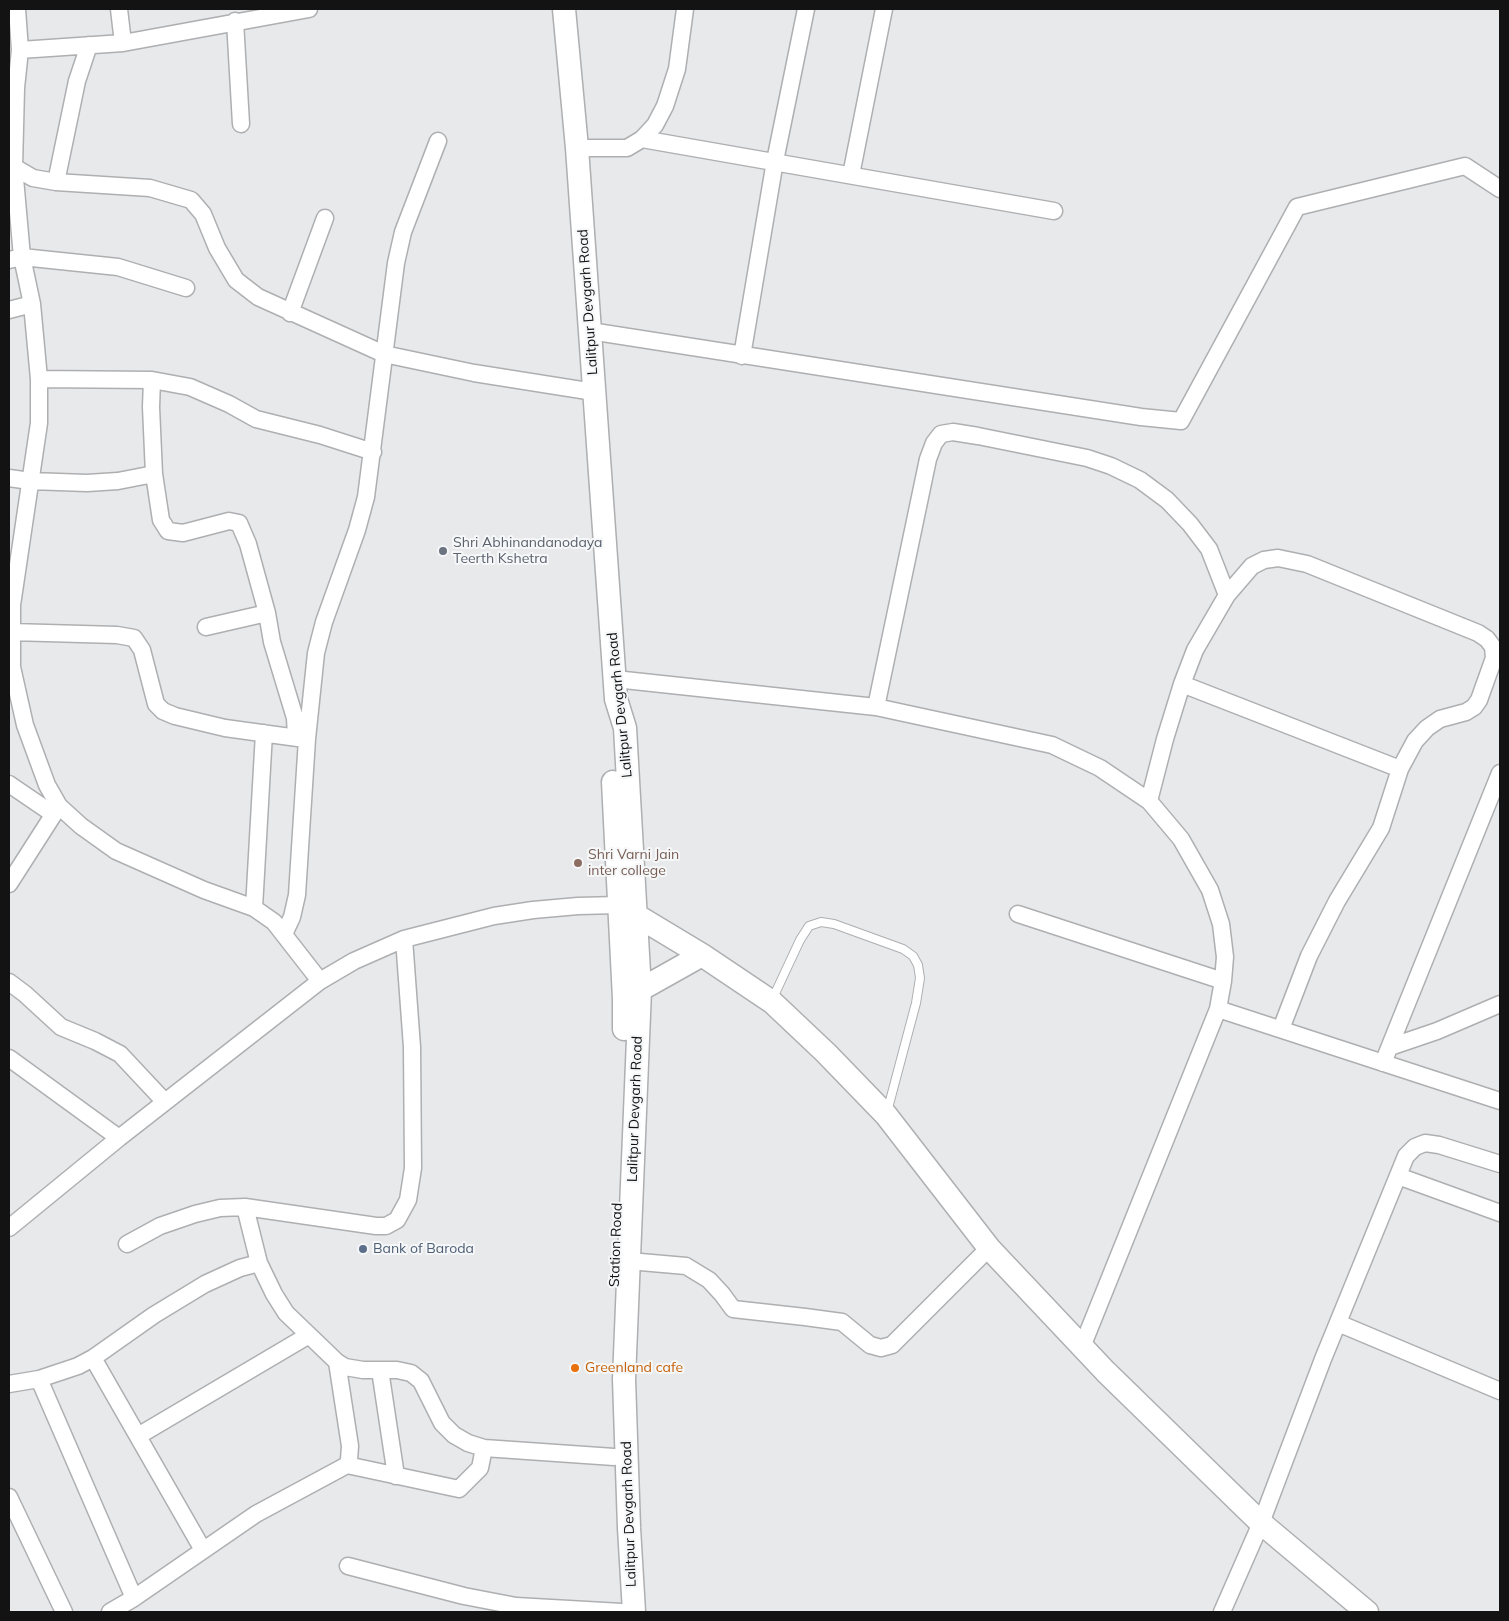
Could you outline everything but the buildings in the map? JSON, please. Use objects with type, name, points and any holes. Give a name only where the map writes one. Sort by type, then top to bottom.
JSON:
[{"type":"main road","name":"Lalitpur Devgarh Road","points":[[564,9],[577,148],[616,689],[625,728],[627,911],[632,994],[629,1261],[624,1379],[634,1612]]},
{"type":"main road","points":[[627,911],[702,955],[772,1002],[826,1053],[886,1115],[989,1248],[1106,1372],[1261,1523],[1367,1612]]},
{"type":"main road","points":[[632,994],[702,955]]},
{"type":"main road","name":"Station Road","points":[[622,1612],[614,1457],[612,1373],[624,1040],[632,994]]},
{"type":"street","points":[[16,9],[20,50],[13,88],[12,167],[15,258],[32,304],[39,379],[39,423],[12,605],[12,667],[25,725],[56,810]]},
{"type":"street","points":[[119,9],[123,42]]},
{"type":"street","points":[[20,50],[123,42],[215,17],[235,21],[309,9]]},
{"type":"street","points":[[577,148],[627,148],[642,139],[655,125],[665,106],[677,69],[685,9]]},
{"type":"street","points":[[742,356],[775,161],[806,9]]},
{"type":"street","points":[[852,175],[884,9]]},
{"type":"street","points":[[235,21],[240,124]]},
{"type":"street","points":[[56,182],[77,81],[89,45]]},
{"type":"street","points":[[642,139],[775,161],[1054,212]]},
{"type":"street","points":[[284,934],[292,917],[297,895],[301,738],[316,653],[324,622],[357,530],[366,497],[396,263],[403,232],[438,142]]},
{"type":"street","points":[[590,331],[1141,417],[1181,421],[1297,207],[1465,166],[1500,189]]},
{"type":"street","points":[[12,167],[34,178],[56,182],[150,188],[191,200],[203,214],[218,248],[236,280],[258,297],[384,354],[474,373],[594,392]]},
{"type":"street","points":[[290,313],[325,218]]},
{"type":"street","points":[[15,258],[118,267],[186,288]]},
{"type":"street","points":[[9,310],[32,304]]},
{"type":"street","points":[[39,379],[152,380],[190,388],[229,404],[256,419],[320,435],[373,452]]},
{"type":"street","points":[[152,380],[151,407],[154,474],[161,520],[168,531],[183,533],[229,521],[239,523],[248,544],[267,613],[272,642],[301,738]]},
{"type":"street","points":[[876,707],[928,459],[934,442],[942,434],[954,432],[1087,458],[1111,466],[1140,480],[1167,500],[1195,530],[1209,549],[1226,595]]},
{"type":"street","points":[[9,478],[30,481],[87,483],[118,481],[154,474]]},
{"type":"street","points":[[1150,801],[1165,740],[1182,684],[1195,650],[1226,595],[1252,566],[1264,560],[1278,558],[1306,564],[1478,633],[1487,639],[1493,647],[1494,658],[1479,700],[1474,707],[1466,712],[1440,719],[1427,728],[1415,741],[1400,770],[1381,828],[1337,901],[1309,956],[1280,1029]]},
{"type":"street","points":[[206,627],[267,613]]},
{"type":"street","points":[[11,632],[117,634],[134,638],[142,650],[156,704],[164,711],[175,716],[225,728],[301,738]]},
{"type":"street","points":[[1182,684],[1400,770]]},
{"type":"street","points":[[616,689],[876,707],[1052,745],[1100,768],[1150,801],[1182,839],[1210,890],[1222,924],[1225,957],[1218,1009],[1082,1347]]},
{"type":"street","points":[[254,908],[264,733]]},
{"type":"street","points":[[1383,1063],[1500,773]]},
{"type":"street","points":[[9,784],[56,810],[116,851],[204,890],[254,908],[274,922],[320,980]]},
{"type":"street","points":[[9,884],[56,810]]},
{"type":"street","points":[[9,1228],[119,1138],[320,980],[354,961],[404,939],[494,916],[578,906],[627,911]]},
{"type":"street","points":[[1018,914],[1223,981]]},
{"type":"street","points":[[127,1244],[160,1226],[194,1214],[220,1208],[245,1207],[376,1226],[386,1226],[397,1220],[408,1200],[413,1168],[412,1047],[404,939]]},
{"type":"street","points":[[9,982],[61,1027],[120,1054],[165,1102]]},
{"type":"street","points":[[1390,1047],[1437,1032],[1500,1004]]},
{"type":"street","points":[[1218,1009],[1500,1102]]},
{"type":"street","points":[[9,1058],[119,1138]]},
{"type":"street","points":[[1222,1612],[1261,1523],[1338,1323],[1406,1156],[1415,1147],[1425,1143],[1439,1145],[1500,1164]]},
{"type":"street","points":[[1398,1176],[1500,1213]]},
{"type":"street","points":[[245,1207],[259,1263],[274,1294],[286,1312],[337,1362],[345,1367],[363,1370],[397,1370],[411,1373],[421,1381],[442,1423],[454,1435],[468,1443],[484,1448],[614,1457]]},
{"type":"street","points":[[629,1261],[686,1266],[709,1280],[733,1309],[805,1316],[842,1322],[870,1345],[881,1348],[892,1345],[989,1248]]},
{"type":"street","points":[[9,1384],[39,1379],[78,1366],[93,1358],[154,1315],[205,1284],[240,1268],[259,1263]]},
{"type":"street","points":[[1338,1323],[1500,1392]]},
{"type":"street","points":[[138,1436],[309,1335]]},
{"type":"street","points":[[93,1358],[203,1550]]},
{"type":"street","points":[[110,1612],[134,1598],[256,1514],[347,1465],[350,1460],[350,1446],[337,1362]]},
{"type":"street","points":[[380,1370],[396,1476]]},
{"type":"street","points":[[39,1379],[134,1598]]},
{"type":"street","points":[[347,1465],[459,1489],[480,1468],[484,1448]]},
{"type":"street","points":[[9,1497],[64,1612]]},
{"type":"street","points":[[348,1566],[464,1596],[516,1606],[622,1612]]},
{"type":"lane","points":[[772,1002],[800,940],[809,926],[821,922],[834,924],[903,949],[913,956],[918,965],[920,978],[916,1003],[886,1115]]},
{"type":"place","name":"Shri Abhinandanodaya Teerth Kshetra","points":[[443,551]]},
{"type":"place","name":"Shri Varni Jain inter college","points":[[578,863]]},
{"type":"place","name":"Bank of Baroda","points":[[363,1249]]},
{"type":"place","name":"Greenland cafe","points":[[575,1368]]}]
